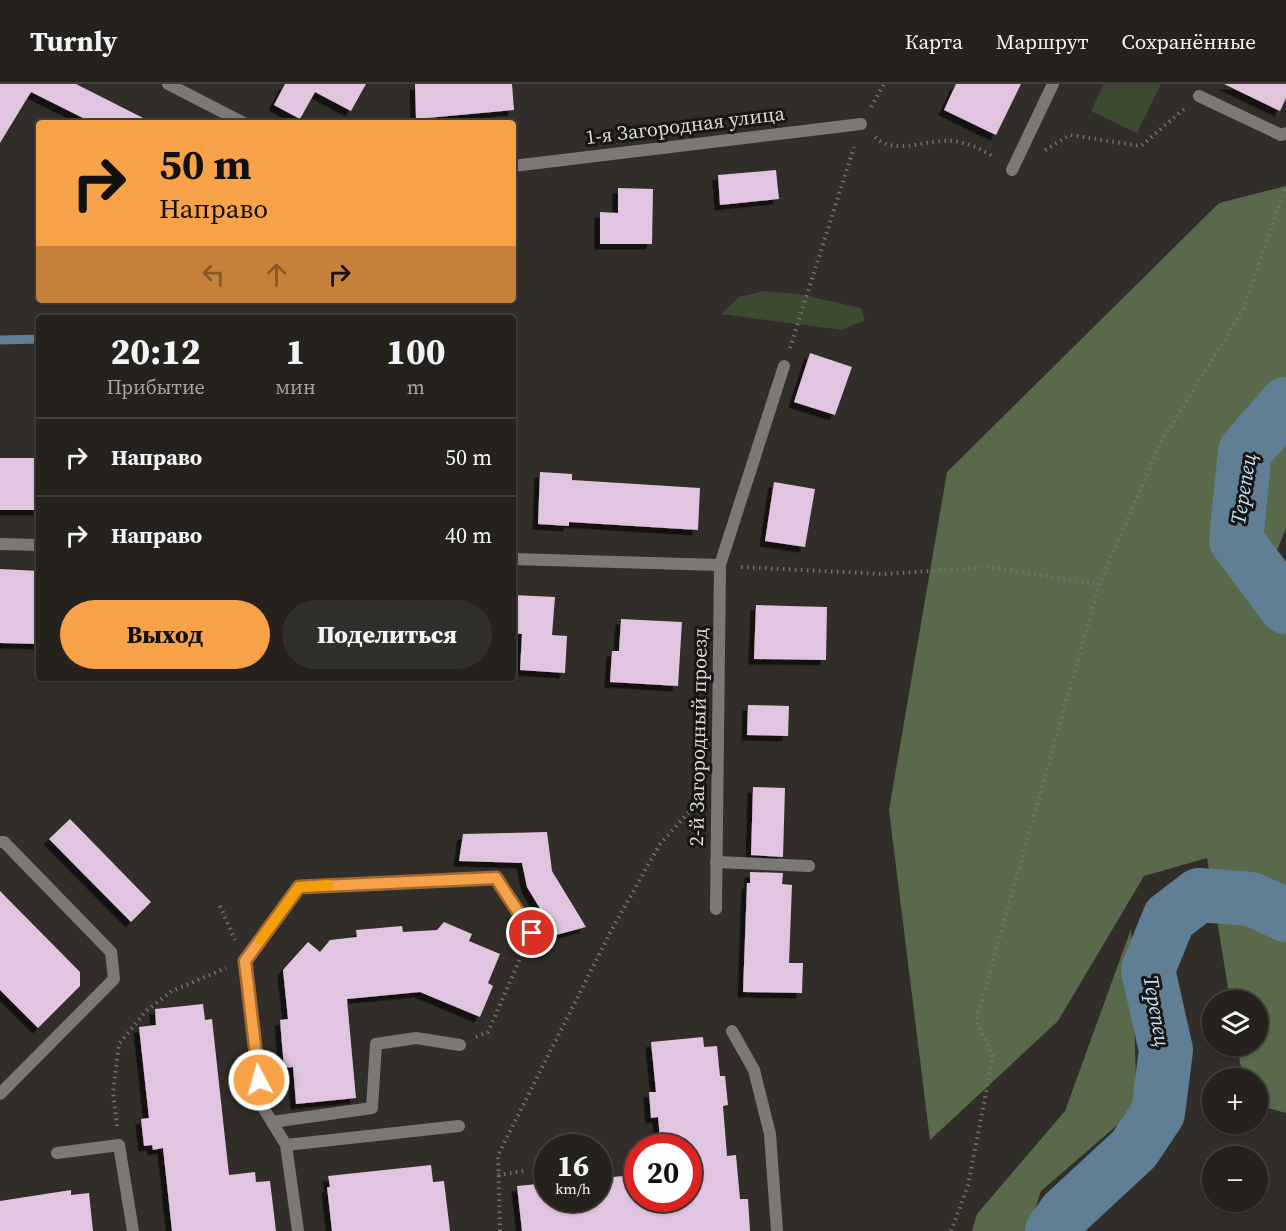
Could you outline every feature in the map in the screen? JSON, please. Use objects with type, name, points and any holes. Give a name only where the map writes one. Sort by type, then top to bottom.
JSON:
[{"type":"street","points":[[168,84],[238,120]]},
{"type":"street","points":[[1012,170],[1053,84]]},
{"type":"street","points":[[1199,96],[1281,135],[1286,133]]},
{"type":"street","name":"1-я Загородная улица","points":[[516,166],[861,124]]},
{"type":"street","name":"2-й Загородный проезд","points":[[716,909],[720,566],[784,366]]},
{"type":"street","points":[[0,544],[36,545]]},
{"type":"street","points":[[516,559],[720,566]]},
{"type":"street","points":[[0,842],[4,842],[111,952],[114,979],[0,1094]]},
{"type":"street","points":[[716,862],[809,866]]},
{"type":"street","points":[[298,1231],[286,1145],[261,1104],[245,961],[299,887],[496,878],[532,933]]},
{"type":"street","points":[[732,1030],[754,1071],[770,1134],[777,1231]]},
{"type":"street","points":[[272,1122],[372,1108],[376,1044],[416,1038],[460,1045]]},
{"type":"street","points":[[286,1145],[459,1126]]},
{"type":"street","points":[[57,1153],[119,1145],[133,1231]]},
{"type":"path","points":[[861,124],[882,144],[900,146],[952,141],[986,152],[1012,170],[1070,135],[1141,146],[1199,96]]},
{"type":"path","points":[[951,1231],[968,1185],[993,1057],[976,1021],[1099,585],[1161,442],[1244,308],[1286,186]]},
{"type":"path","points":[[796,327],[833,213]]},
{"type":"path","points":[[720,566],[884,574],[991,567],[1099,585]]},
{"type":"path","points":[[500,1231],[498,1155],[611,931],[660,844],[690,808],[716,787]]},
{"type":"path","points":[[119,1145],[113,1092],[119,1044],[146,1011],[172,991],[211,973],[245,961],[220,906]]},
{"type":"path","points":[[460,1045],[488,1032],[532,933]]},
{"type":"path","points":[[498,1175],[525,1171]]},
{"type":"green space","points":[[1104,84],[1161,84],[1137,133],[1091,111]]},
{"type":"green space","points":[[1286,186],[1286,528],[1275,556],[1286,566],[1286,1113],[1268,1108],[1268,1068],[1241,1068],[1239,1056],[1268,1056],[1268,990],[1228,990],[1207,858],[1144,876],[1058,1021],[930,1140],[889,810],[947,472],[1219,203]]},
{"type":"green space","points":[[764,291],[798,294],[861,308],[865,320],[842,330],[721,314],[739,297]]},
{"type":"green space","points":[[1131,929],[1137,1108],[1041,1191],[1028,1231],[972,1231],[977,1214],[1065,1111]]},
{"type":"building","points":[[0,84],[76,84],[147,120],[87,120],[31,92],[0,143]]},
{"type":"building","points":[[285,84],[366,84],[351,111],[315,92],[300,119],[274,105]]},
{"type":"building","points":[[415,84],[512,84],[514,110],[416,119]]},
{"type":"building","points":[[956,84],[1021,84],[996,135],[944,110]]},
{"type":"building","points":[[1224,84],[1286,84],[1286,98],[1280,111]]},
{"type":"building","points":[[776,170],[779,199],[720,205],[718,175]]},
{"type":"building","points":[[618,188],[653,189],[652,244],[600,244],[600,212],[618,213]]},
{"type":"building","points":[[810,353],[852,367],[835,415],[794,402]]},
{"type":"building","points":[[0,458],[36,458],[36,510],[0,510]]},
{"type":"building","points":[[540,472],[572,474],[572,480],[700,488],[698,530],[569,522],[569,526],[538,524]]},
{"type":"building","points":[[774,482],[815,489],[805,547],[765,541]]},
{"type":"building","points":[[0,569],[36,571],[36,644],[0,643]]},
{"type":"building","points":[[516,595],[555,597],[552,635],[567,636],[565,673],[520,670],[522,634],[516,633]]},
{"type":"building","points":[[756,605],[827,607],[826,660],[754,659]]},
{"type":"building","points":[[621,619],[682,622],[678,686],[610,682],[612,651],[619,651]]},
{"type":"building","points":[[748,705],[789,706],[788,736],[747,735]]},
{"type":"building","points":[[753,787],[785,788],[783,857],[751,855]]},
{"type":"building","points":[[70,819],[151,902],[131,922],[49,839]]},
{"type":"building","points":[[547,832],[552,871],[586,927],[556,935],[527,887],[522,863],[459,861],[463,834]]},
{"type":"building","points":[[750,872],[783,873],[782,884],[792,885],[789,963],[803,963],[802,993],[743,992],[747,883],[750,883]]},
{"type":"building","points":[[0,891],[80,972],[80,986],[38,1028],[0,990]]},
{"type":"building","points":[[444,922],[472,934],[469,941],[500,954],[488,983],[493,986],[480,1017],[420,992],[347,999],[356,1098],[296,1104],[293,1067],[284,1068],[280,1020],[288,1019],[283,970],[308,942],[320,952],[330,940],[357,937],[356,930],[402,926],[403,932],[437,930]]},
{"type":"building","points":[[203,1004],[205,1020],[212,1019],[229,1175],[255,1172],[256,1182],[270,1181],[276,1231],[172,1231],[163,1148],[153,1150],[152,1145],[144,1146],[141,1119],[149,1118],[139,1027],[156,1025],[155,1009]]},
{"type":"building","points":[[703,1037],[704,1047],[717,1046],[720,1076],[725,1076],[728,1105],[723,1106],[727,1156],[736,1155],[740,1199],[748,1199],[750,1231],[522,1231],[517,1186],[534,1184],[534,1212],[612,1212],[612,1177],[624,1176],[624,1212],[702,1212],[702,1134],[660,1134],[658,1117],[651,1118],[649,1092],[656,1092],[651,1042]]},
{"type":"building","points":[[431,1165],[433,1182],[444,1181],[450,1231],[332,1231],[328,1176]]},
{"type":"building","points":[[71,1190],[71,1195],[89,1193],[93,1231],[0,1231],[0,1201]]},
{"type":"waterway","points":[[0,340],[36,339]]},
{"type":"waterway","name":"Терепец","points":[[1286,404],[1245,451],[1236,540],[1286,607]]},
{"type":"waterway","name":"Терепец","points":[[1052,1231],[1065,1213],[1134,1149],[1158,1113],[1166,1050],[1148,970],[1169,918],[1199,895],[1251,899],[1286,915]]},
{"type":"slow traffic","points":[[260,940],[299,887],[328,885]]},
{"type":"route","points":[[259,1080],[245,961],[299,887],[496,878],[532,933]]}]
